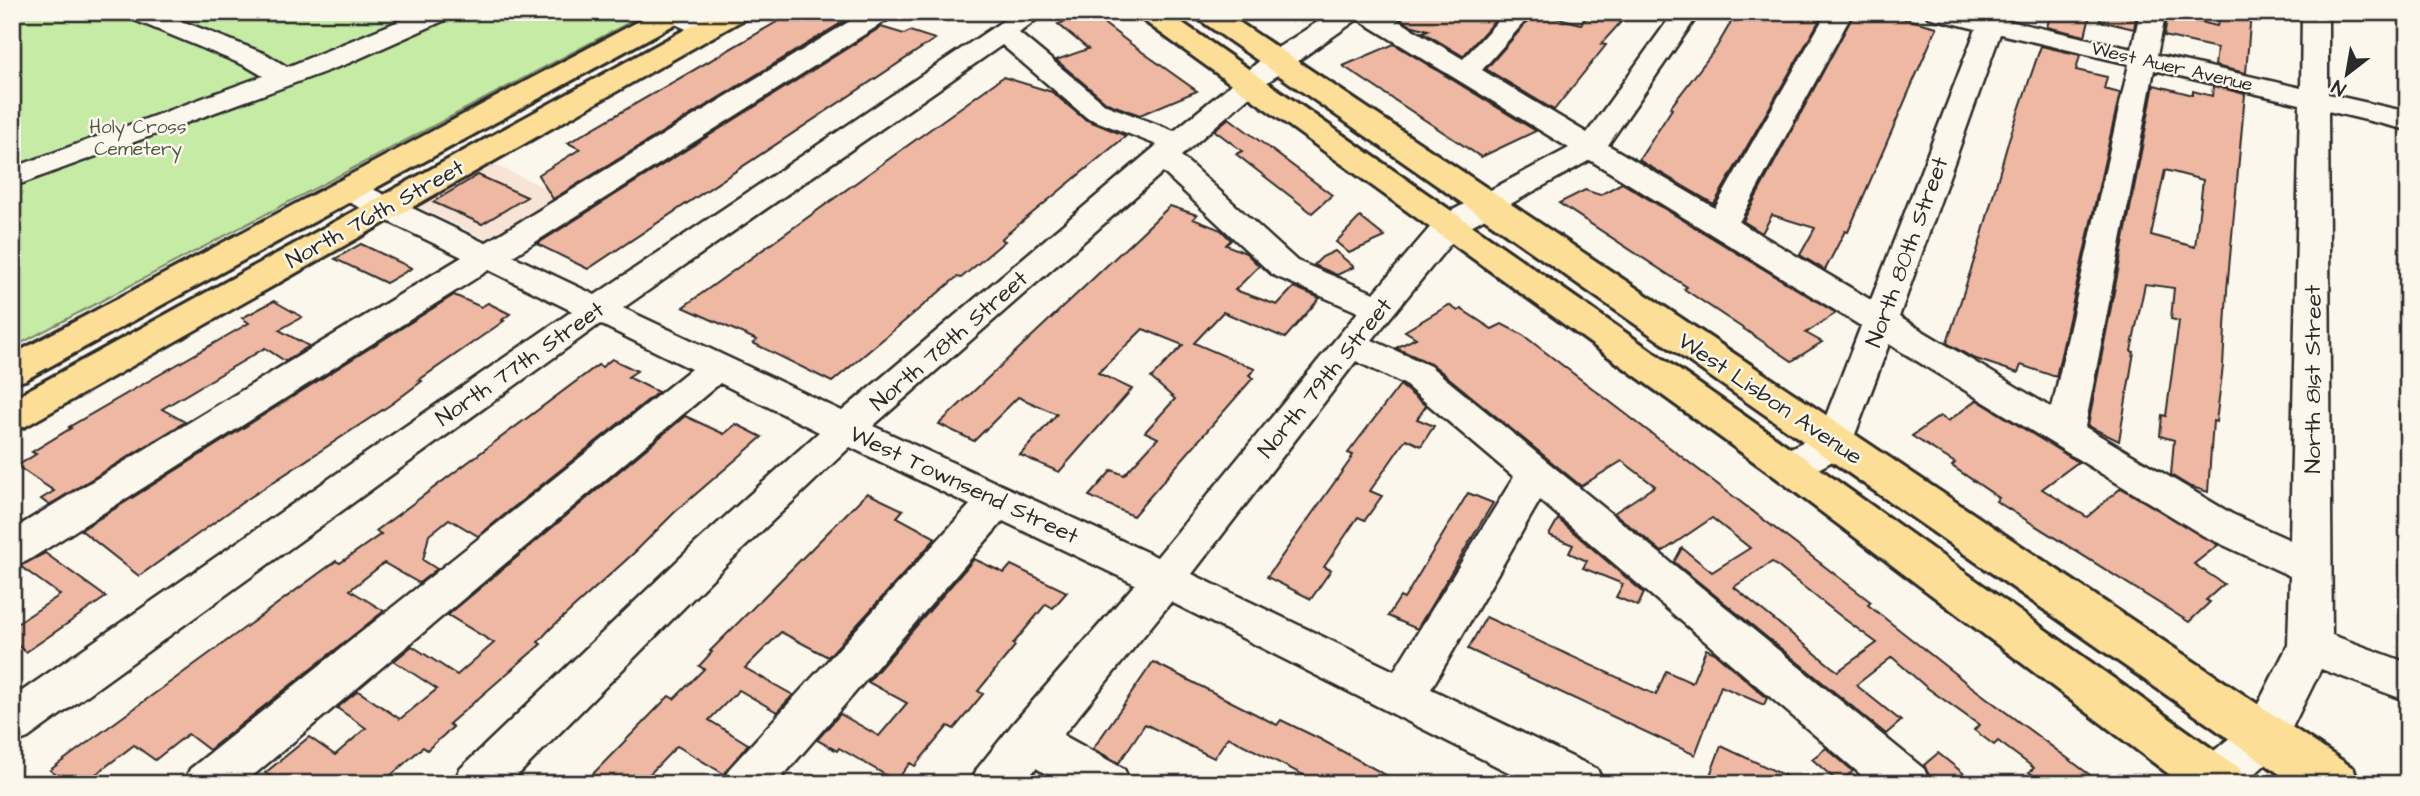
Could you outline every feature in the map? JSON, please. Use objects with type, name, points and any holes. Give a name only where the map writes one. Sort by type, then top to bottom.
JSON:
[{"type":"main road","name":"North 76th Street","points":[[12,416],[737,12]]},
{"type":"main road","name":"West Lisbon Avenue","points":[[1149,12],[1263,71],[1483,204],[2335,784]]},
{"type":"main road","name":"West Lisbon Avenue","points":[[1206,12],[1263,71],[1449,225],[1788,466],[2215,782]]},
{"type":"main road","name":"North 76th Street","points":[[12,371],[675,13]]},
{"type":"street","points":[[136,12],[256,60],[283,76]]},
{"type":"street","points":[[12,178],[350,52],[443,12]]},
{"type":"street","points":[[12,550],[883,12]]},
{"type":"street","name":"North 77th Street","points":[[12,724],[598,309],[1033,12]]},
{"type":"street","name":"North 78th Street","points":[[477,784],[711,554],[846,429],[1263,71],[1351,12]]},
{"type":"street","points":[[1365,12],[1592,146],[1881,325],[2218,526],[2312,568]]},
{"type":"street","points":[[1466,72],[1520,12]]},
{"type":"street","name":"North 79th Street","points":[[994,784],[1164,579],[1350,344],[1449,225],[1592,146],[1687,12]]},
{"type":"street","points":[[1721,226],[1840,12]]},
{"type":"street","name":"West Auer Avenue","points":[[1937,12],[1993,19],[2145,61],[2408,121]]},
{"type":"street","points":[[2065,435],[2145,61],[2153,12]]},
{"type":"street","name":"North 81st Street","points":[[2265,736],[2310,646],[2315,12]]},
{"type":"street","points":[[675,13],[709,28]]},
{"type":"street","name":"North 80th Street","points":[[1835,443],[1993,19]]},
{"type":"street","points":[[1003,33],[1096,111],[1171,150],[1286,268],[1380,309]]},
{"type":"street","name":"West Townsend Street","points":[[347,189],[1164,579],[1580,784]]},
{"type":"street","points":[[1350,344],[1417,375],[1907,784]]},
{"type":"street","points":[[207,784],[717,367]]},
{"type":"street","points":[[1788,466],[1835,443]]},
{"type":"street","points":[[1403,696],[1536,474]]},
{"type":"street","points":[[746,784],[997,501]]},
{"type":"street","points":[[2310,646],[2408,682]]},
{"type":"street","points":[[2215,782],[2265,736]]},
{"type":"street","points":[[1028,740],[1107,784]]},
{"type":"shaded area","points":[[489,162],[574,201],[500,246],[414,205]]},
{"type":"green space","name":"Holy Cross Cemetery","points":[[12,12],[649,12],[12,348]]},
{"type":"building","points":[[794,12],[835,12],[851,17],[553,199],[538,175],[580,149],[568,143]]},
{"type":"building","points":[[1390,12],[1491,12],[1500,15],[1463,56],[1423,32],[1428,30],[1410,25]]},
{"type":"building","points":[[1536,12],[1581,24],[1590,12],[1630,12],[1601,44],[1606,45],[1554,110],[1486,69]]},
{"type":"building","points":[[1737,12],[1797,12],[1821,18],[1714,204],[1639,160],[1672,109],[1670,108],[1716,48]]},
{"type":"building","points":[[1855,12],[1878,12],[1937,27],[1848,232],[1845,231],[1825,270],[1800,255],[1815,228],[1772,215],[1762,233],[1743,221]]},
{"type":"building","points":[[2051,12],[2091,12],[2085,36],[2047,27]]},
{"type":"building","points":[[2101,12],[2137,12],[2134,29],[2100,21]]},
{"type":"building","points":[[2221,12],[2251,12],[2246,73],[2215,66],[2217,48],[2164,36],[2168,14],[2217,26]]},
{"type":"building","points":[[1090,13],[1197,91],[1140,115],[1107,103],[1056,60],[1088,49],[1058,24]]},
{"type":"building","points":[[881,27],[904,34],[910,31],[935,39],[588,269],[537,244]]},
{"type":"building","points":[[1394,44],[1536,131],[1481,157],[1343,66]]},
{"type":"building","points":[[2041,46],[2080,55],[2076,70],[2107,77],[2104,89],[2120,93],[2056,377],[2021,365],[2018,373],[1973,358],[1947,343],[1980,242],[2009,139]]},
{"type":"building","points":[[1003,77],[1052,92],[1084,119],[1126,136],[1001,239],[1005,241],[961,278],[957,277],[832,382],[753,343],[757,340],[683,307]]},
{"type":"building","points":[[2154,85],[2193,95],[2193,91],[2212,96],[2213,86],[2245,94],[2227,290],[2223,366],[2216,422],[2213,421],[2208,492],[2189,486],[2171,475],[2174,440],[2160,436],[2162,415],[2166,416],[2179,321],[2171,319],[2174,288],[2145,284],[2131,351],[2134,352],[2119,441],[2088,426]],"holes":[[[2165,170],[2203,180],[2195,247],[2151,235]]]},
{"type":"building","points":[[1229,118],[1332,195],[1312,213],[1236,154],[1242,151],[1214,130]]},
{"type":"building","points":[[478,175],[527,197],[482,224],[433,202]]},
{"type":"building","points":[[1622,183],[1836,313],[1806,333],[1822,342],[1792,361],[1684,289],[1687,287],[1559,203],[1585,190],[1600,195]]},
{"type":"building","points":[[1170,206],[1197,215],[1193,219],[1221,230],[1231,240],[1226,245],[1246,253],[1259,266],[1235,290],[1277,305],[1294,287],[1320,298],[1285,338],[1223,312],[1194,343],[1255,369],[1249,375],[1253,378],[1133,516],[1089,496],[1112,470],[1124,475],[1158,438],[1145,432],[1175,399],[1151,378],[1183,345],[1143,329],[1098,373],[1132,389],[1059,472],[1020,455],[1057,414],[1018,397],[974,441],[939,424]]},
{"type":"building","points":[[1360,217],[1385,237],[1349,253],[1336,242]]},
{"type":"building","points":[[361,244],[412,268],[386,283],[335,259]]},
{"type":"building","points":[[1335,251],[1354,267],[1337,275],[1314,265],[1322,257]]},
{"type":"building","points":[[454,295],[481,307],[488,303],[510,314],[502,320],[504,321],[419,380],[422,381],[393,403],[243,502],[139,576],[81,530]]},
{"type":"building","points":[[274,301],[302,317],[279,330],[309,346],[285,361],[265,348],[162,409],[185,422],[49,505],[41,499],[54,491],[17,466],[36,454],[32,452],[71,428],[69,427],[249,323],[242,318]]},
{"type":"building","points":[[1449,305],[1458,311],[1461,309],[1492,329],[1502,324],[1523,335],[1871,602],[1868,605],[1968,684],[2102,784],[2044,784],[2029,772],[2034,768],[1998,741],[1994,745],[1974,730],[1979,725],[1926,687],[1892,657],[1856,685],[1901,721],[1886,734],[1674,562],[1682,548],[1712,572],[1750,548],[1712,518],[1662,552],[1614,513],[1655,486],[1622,461],[1581,486],[1432,364],[1396,348],[1416,338],[1405,331]],"holes":[[[1772,562],[1877,643],[1838,671],[1734,587]]]},
{"type":"building","points":[[612,359],[637,371],[628,377],[658,392],[478,536],[449,519],[429,535],[423,560],[437,569],[419,583],[384,563],[350,590],[384,611],[209,750],[188,734],[155,760],[134,745],[83,784],[67,784],[50,770],[336,561],[340,563],[381,534],[376,531],[598,365],[602,367]]},
{"type":"building","points":[[1400,385],[1426,406],[1417,419],[1434,426],[1421,446],[1406,439],[1370,491],[1382,496],[1365,520],[1358,517],[1324,567],[1331,570],[1311,599],[1267,577],[1349,462],[1353,455],[1348,453]]},
{"type":"building","points":[[1977,400],[2078,462],[2042,489],[2087,517],[2121,488],[2218,545],[2194,564],[2224,584],[2206,600],[2210,602],[2189,622],[1996,501],[1999,498],[1952,466],[1955,463],[1912,436],[1940,416],[1948,421]]},
{"type":"building","points":[[685,416],[724,434],[736,424],[762,437],[675,512],[550,629],[538,642],[541,644],[449,724],[453,727],[427,750],[423,747],[381,784],[307,784],[299,778],[293,784],[280,784],[265,773],[309,737],[335,755],[366,728],[337,708],[358,691],[400,719],[437,689],[394,661],[412,646],[457,675],[494,643],[448,615]]},
{"type":"building","points":[[867,493],[903,510],[897,517],[936,538],[828,657],[781,632],[745,668],[793,695],[777,712],[739,690],[709,720],[748,744],[724,774],[677,746],[640,784],[583,784],[669,696],[674,699],[704,669],[699,666],[712,652],[710,651]]},
{"type":"building","points":[[1468,493],[1493,503],[1417,629],[1388,616],[1400,597],[1404,599]]},
{"type":"building","points":[[1558,519],[1644,593],[1638,606],[1616,597],[1623,584],[1583,568],[1587,561],[1569,553],[1573,545],[1549,535]]},
{"type":"building","points":[[45,553],[106,597],[26,652],[12,641],[12,627],[60,595],[20,566]]},
{"type":"building","points":[[974,559],[1004,573],[1011,565],[1067,592],[1053,608],[1046,604],[1013,644],[1015,646],[978,691],[983,694],[954,729],[948,726],[915,766],[910,763],[896,781],[839,748],[837,751],[817,740],[840,714],[879,736],[907,703],[868,682]]},
{"type":"building","points":[[1486,617],[1656,695],[1666,671],[1692,683],[1706,649],[1715,653],[1767,698],[1764,705],[1721,686],[1695,755],[1468,649]]},
{"type":"building","points":[[1153,662],[1277,725],[1281,720],[1320,739],[1402,784],[1321,784],[1228,737],[1214,758],[1145,724],[1119,763],[1093,749]]},
{"type":"building","points":[[1721,746],[1803,784],[1721,784],[1709,778]]},
{"type":"building","points":[[1826,748],[1853,771],[1839,783],[1812,759]]},
{"type":"building","points":[[1938,753],[1977,784],[1933,784],[1924,765]]}]
